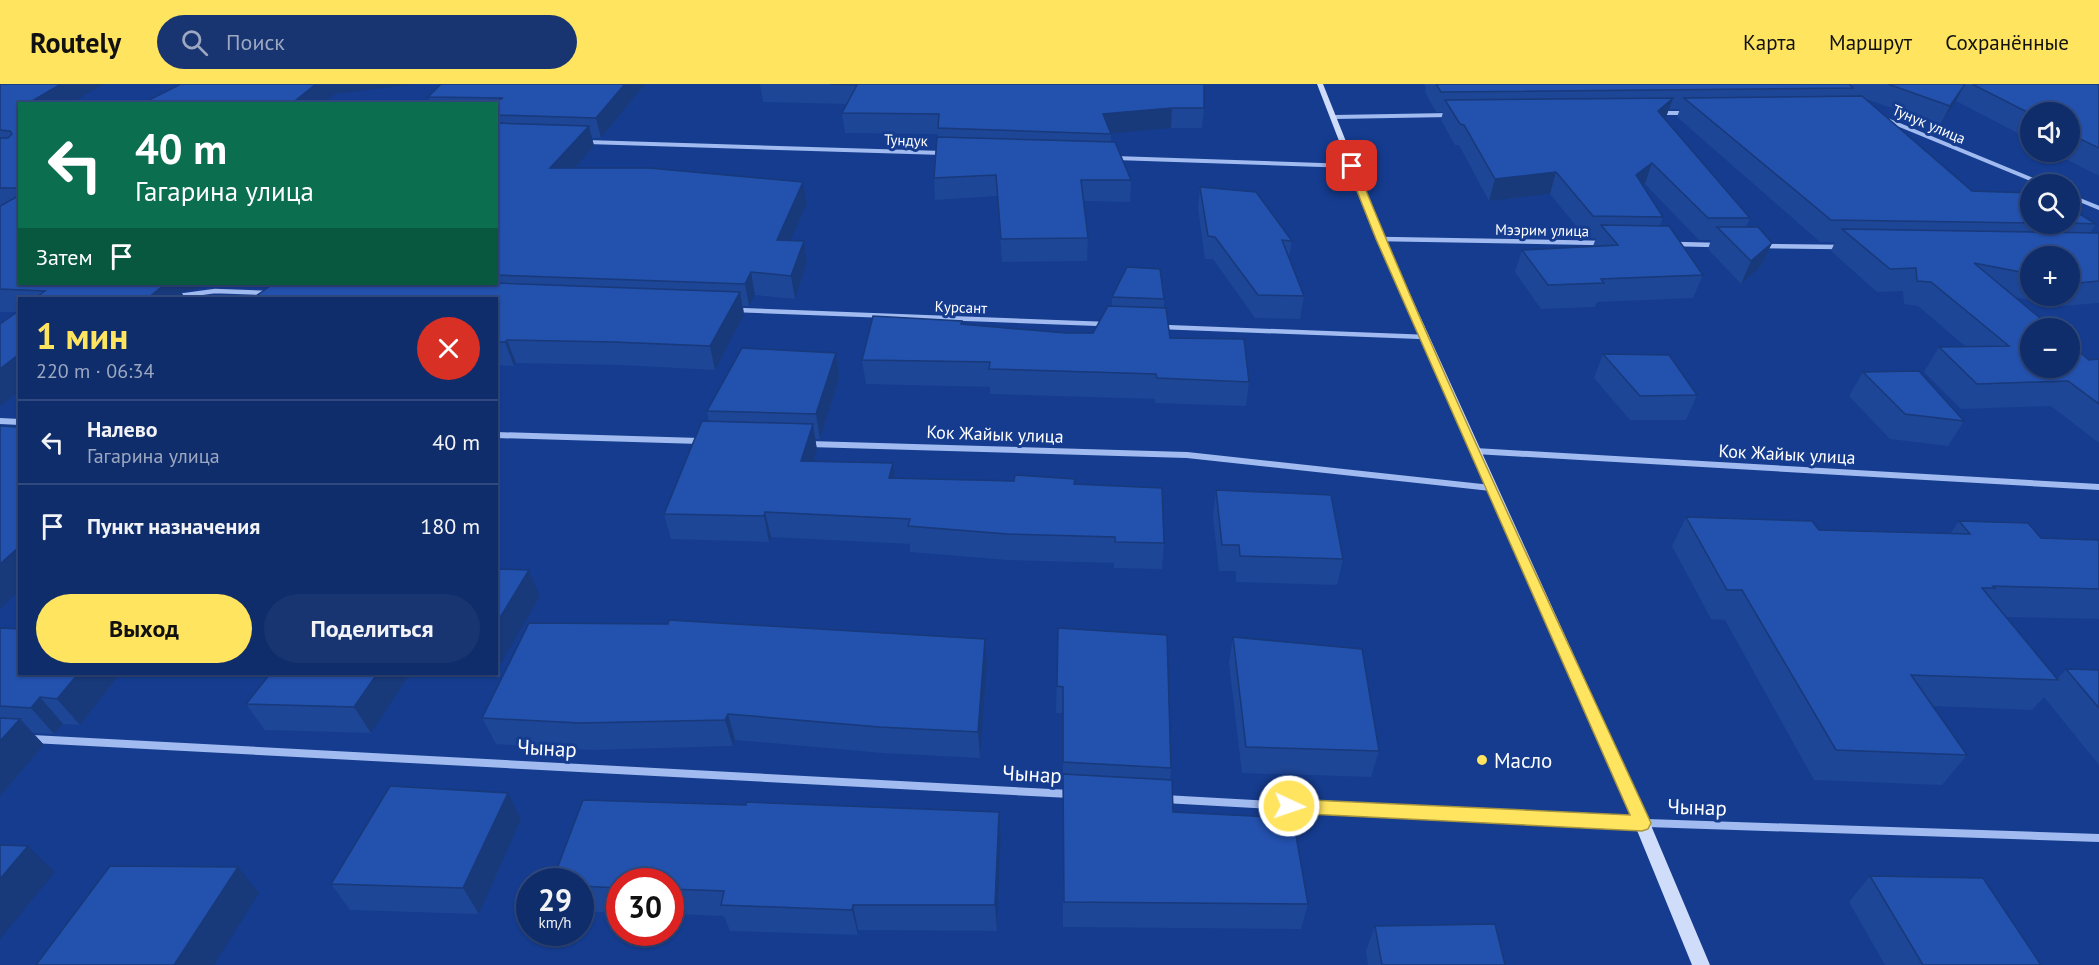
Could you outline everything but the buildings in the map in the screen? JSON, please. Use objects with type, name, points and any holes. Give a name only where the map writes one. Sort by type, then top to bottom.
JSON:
[{"type":"main road","points":[[1320,84],[1381,239],[1642,823],[1701,965]]},
{"type":"street","points":[[1653,113],[1688,113]]},
{"type":"street","points":[[1334,117],[1452,115]]},
{"type":"street","name":"Тунук улица","points":[[1877,115],[2020,174]]},
{"type":"street","name":"Тундук","points":[[579,141],[946,153]]},
{"type":"street","points":[[1112,158],[1352,166]]},
{"type":"street","points":[[2080,200],[2099,208]]},
{"type":"street","name":"Мээрим улица","points":[[1381,239],[1613,243]]},
{"type":"street","points":[[1673,244],[1720,245]]},
{"type":"street","points":[[1756,246],[1850,247]]},
{"type":"street","points":[[171,297],[214,291],[272,293]]},
{"type":"street","name":"Курсант","points":[[734,310],[1115,325]]},
{"type":"street","points":[[1151,326],[1425,337]]},
{"type":"street","points":[[0,422],[18,422]]},
{"type":"street","points":[[498,435],[711,441]]},
{"type":"street","name":"Кок Жайык улица","points":[[806,444],[1187,455],[1491,488]]},
{"type":"street","name":"Кок Жайык улица","points":[[1474,451],[2099,487]]},
{"type":"street","name":"Чынар","points":[[24,738],[1074,795]]},
{"type":"street","name":"Чынар","points":[[1158,799],[1642,823],[2099,838]]},
{"type":"place","name":"Масло","points":[[1482,760]]},
{"type":"route","points":[[1289,806],[1642,823],[1381,239],[1352,166]]}]
